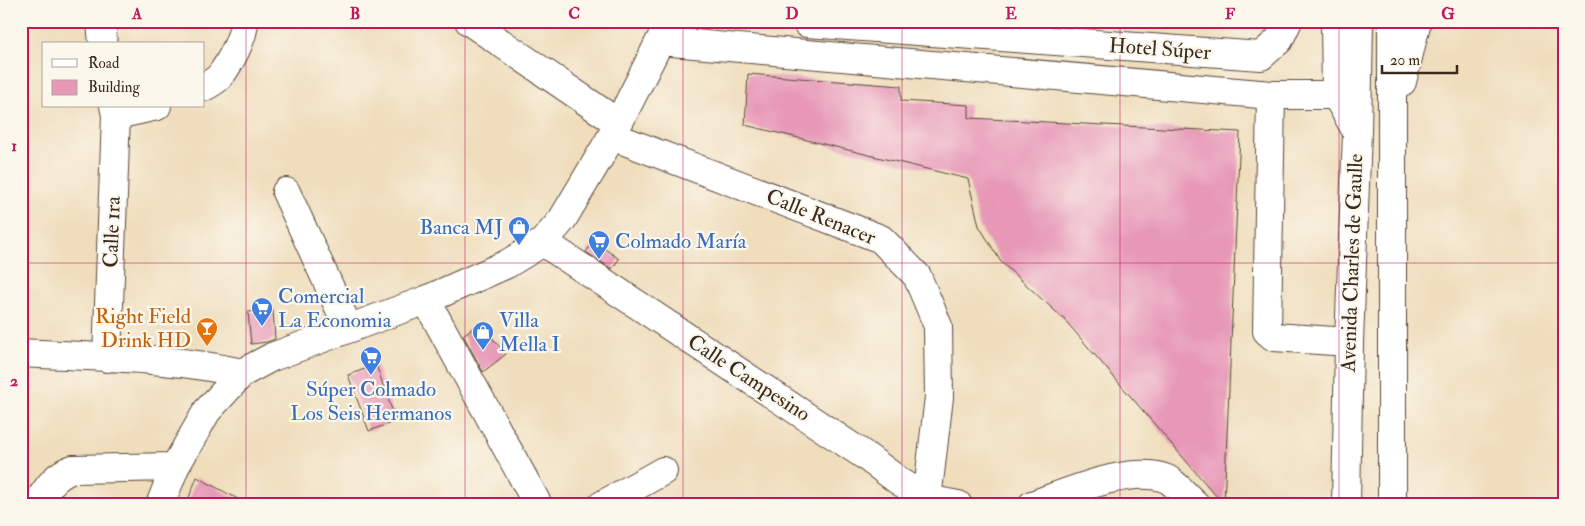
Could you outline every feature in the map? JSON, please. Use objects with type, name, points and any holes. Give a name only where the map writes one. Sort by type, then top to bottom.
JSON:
[{"type":"street","points":[[101,21],[103,42]]},
{"type":"street","points":[[205,86],[219,77],[232,57],[244,21]]},
{"type":"street","name":"Calle Renacer","points":[[469,21],[615,129],[881,239],[917,276],[938,326],[939,397],[927,499]]},
{"type":"street","name":"Hotel Súper","points":[[806,21],[808,23],[856,27],[1261,56],[1279,40],[1288,21]]},
{"type":"street","points":[[1335,21],[1336,95],[1357,132]]},
{"type":"street","name":"Avenida Charles de Gaulle","points":[[1346,505],[1359,21]]},
{"type":"street","name":"Avenida Charles de Gaulle","points":[[1392,21],[1392,505]]},
{"type":"street","points":[[1391,132],[1416,21]]},
{"type":"street","points":[[160,505],[175,467],[207,411],[242,373],[272,357],[348,327],[426,300],[507,264],[543,242],[562,220],[615,129],[665,31],[1271,95],[1336,95]]},
{"type":"street","points":[[1271,95],[1268,331],[1274,337],[1349,342]]},
{"type":"street","points":[[115,111],[140,108]]},
{"type":"street","name":"Calle 1ra","points":[[108,358],[115,111]]},
{"type":"street","points":[[286,192],[348,327]]},
{"type":"street","name":"Calle Campesino","points":[[543,242],[864,455],[898,481],[927,499],[958,505]]},
{"type":"street","points":[[426,300],[538,505]]},
{"type":"street","points":[[21,353],[212,366],[242,373]]},
{"type":"street","points":[[36,505],[51,482],[60,474],[74,469],[175,467]]},
{"type":"street","points":[[602,505],[663,471]]},
{"type":"street","points":[[1032,505],[1108,479],[1145,474],[1168,479],[1196,505]]},
{"type":"building","points":[[748,74],[901,86],[901,101],[969,105],[969,118],[1240,132],[1224,505],[1064,319],[1001,262],[979,226],[968,179],[745,125]]},
{"type":"building","points":[[594,241],[619,259],[612,269],[586,252]]},
{"type":"building","name":"Comercial La Economia","points":[[273,310],[275,339],[251,344],[248,312]]},
{"type":"building","name":"Villa Mella I","points":[[479,323],[506,354],[483,372],[463,335]]},
{"type":"building","points":[[376,365],[396,421],[369,431],[348,375]]},
{"type":"building","points":[[197,477],[249,505],[186,505]]},
{"type":"place","name":"Banca MJ","points":[[519,246]]},
{"type":"place","name":"Colmado María","points":[[599,260]]},
{"type":"place","name":"Comercial La Economia","points":[[262,327]]},
{"type":"place","name":"Right Field Drink HD","points":[[207,347]]},
{"type":"place","name":"Villa Mella I","points":[[483,351]]},
{"type":"place","name":"Súper Colmado Los Seis Hermanos","points":[[371,376]]}]
